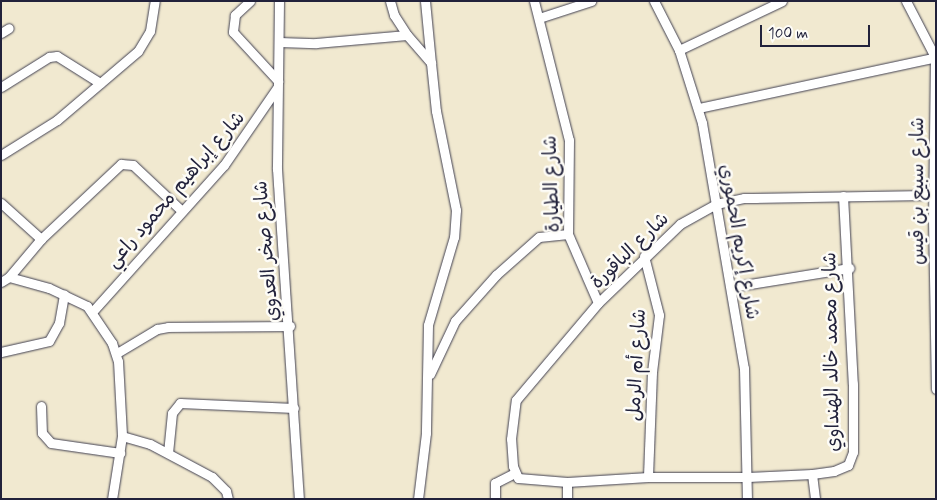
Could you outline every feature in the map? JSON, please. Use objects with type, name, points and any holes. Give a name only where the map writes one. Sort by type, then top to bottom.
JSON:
[{"type":"street","points":[[1,155],[57,120],[144,44],[150,31],[155,1]]},
{"type":"street","points":[[250,1],[235,14],[233,32],[278,84]]},
{"type":"street","name":"شارع صخر العدوي","points":[[279,1],[277,169],[290,326],[299,499]]},
{"type":"street","points":[[390,1],[394,15],[407,35],[431,63]]},
{"type":"street","points":[[418,499],[425,451],[431,312],[456,220],[436,111],[425,1]]},
{"type":"street","name":"شارع الطيارة","points":[[534,1],[569,140],[568,234],[598,303]]},
{"type":"street","points":[[539,18],[591,1]]},
{"type":"street","name":"شارع إكريم الحموري","points":[[654,1],[679,50],[699,108],[731,286],[745,382],[747,499]]},
{"type":"street","points":[[679,50],[782,1]]},
{"type":"street","name":"شارع سبيع بن قيس","points":[[906,1],[936,57],[934,195],[936,389]]},
{"type":"street","points":[[279,42],[316,43],[407,35]]},
{"type":"street","points":[[1,88],[49,57],[57,56],[100,83]]},
{"type":"street","points":[[699,108],[936,57]]},
{"type":"street","name":"شارع إبراهيم محمود راعي","points":[[93,311],[239,146],[278,84]]},
{"type":"street","points":[[112,499],[122,436],[116,353],[93,311],[64,294],[5,279],[40,239],[116,168],[125,163],[133,165],[181,210]]},
{"type":"street","name":"شارع الباقورة","points":[[515,473],[511,423],[516,400],[598,303],[644,256],[680,224],[716,204],[744,198],[934,195]]},
{"type":"street","name":"شارع محمد خالد الهنداوي","points":[[567,482],[648,476],[748,477],[812,474],[842,469],[852,459],[849,268],[843,196]]},
{"type":"street","points":[[1,203],[40,239]]},
{"type":"street","points":[[427,382],[448,331],[471,301],[530,242],[547,234],[568,234]]},
{"type":"street","name":"شارع أم الرمل","points":[[644,256],[659,315],[652,372],[648,476]]},
{"type":"street","points":[[731,286],[849,268]]},
{"type":"street","points":[[1,352],[49,341],[59,322],[64,294]]},
{"type":"street","points":[[116,353],[163,328],[290,326]]},
{"type":"street","points":[[168,453],[172,413],[180,403],[294,408]]},
{"type":"street","points":[[41,406],[42,433],[51,443],[120,453]]},
{"type":"street","points":[[122,436],[168,453],[212,477],[226,491],[228,499]]},
{"type":"street","points":[[495,499],[494,484],[515,473],[523,480],[567,482],[567,499]]},
{"type":"street","points":[[812,474],[815,499]]}]
